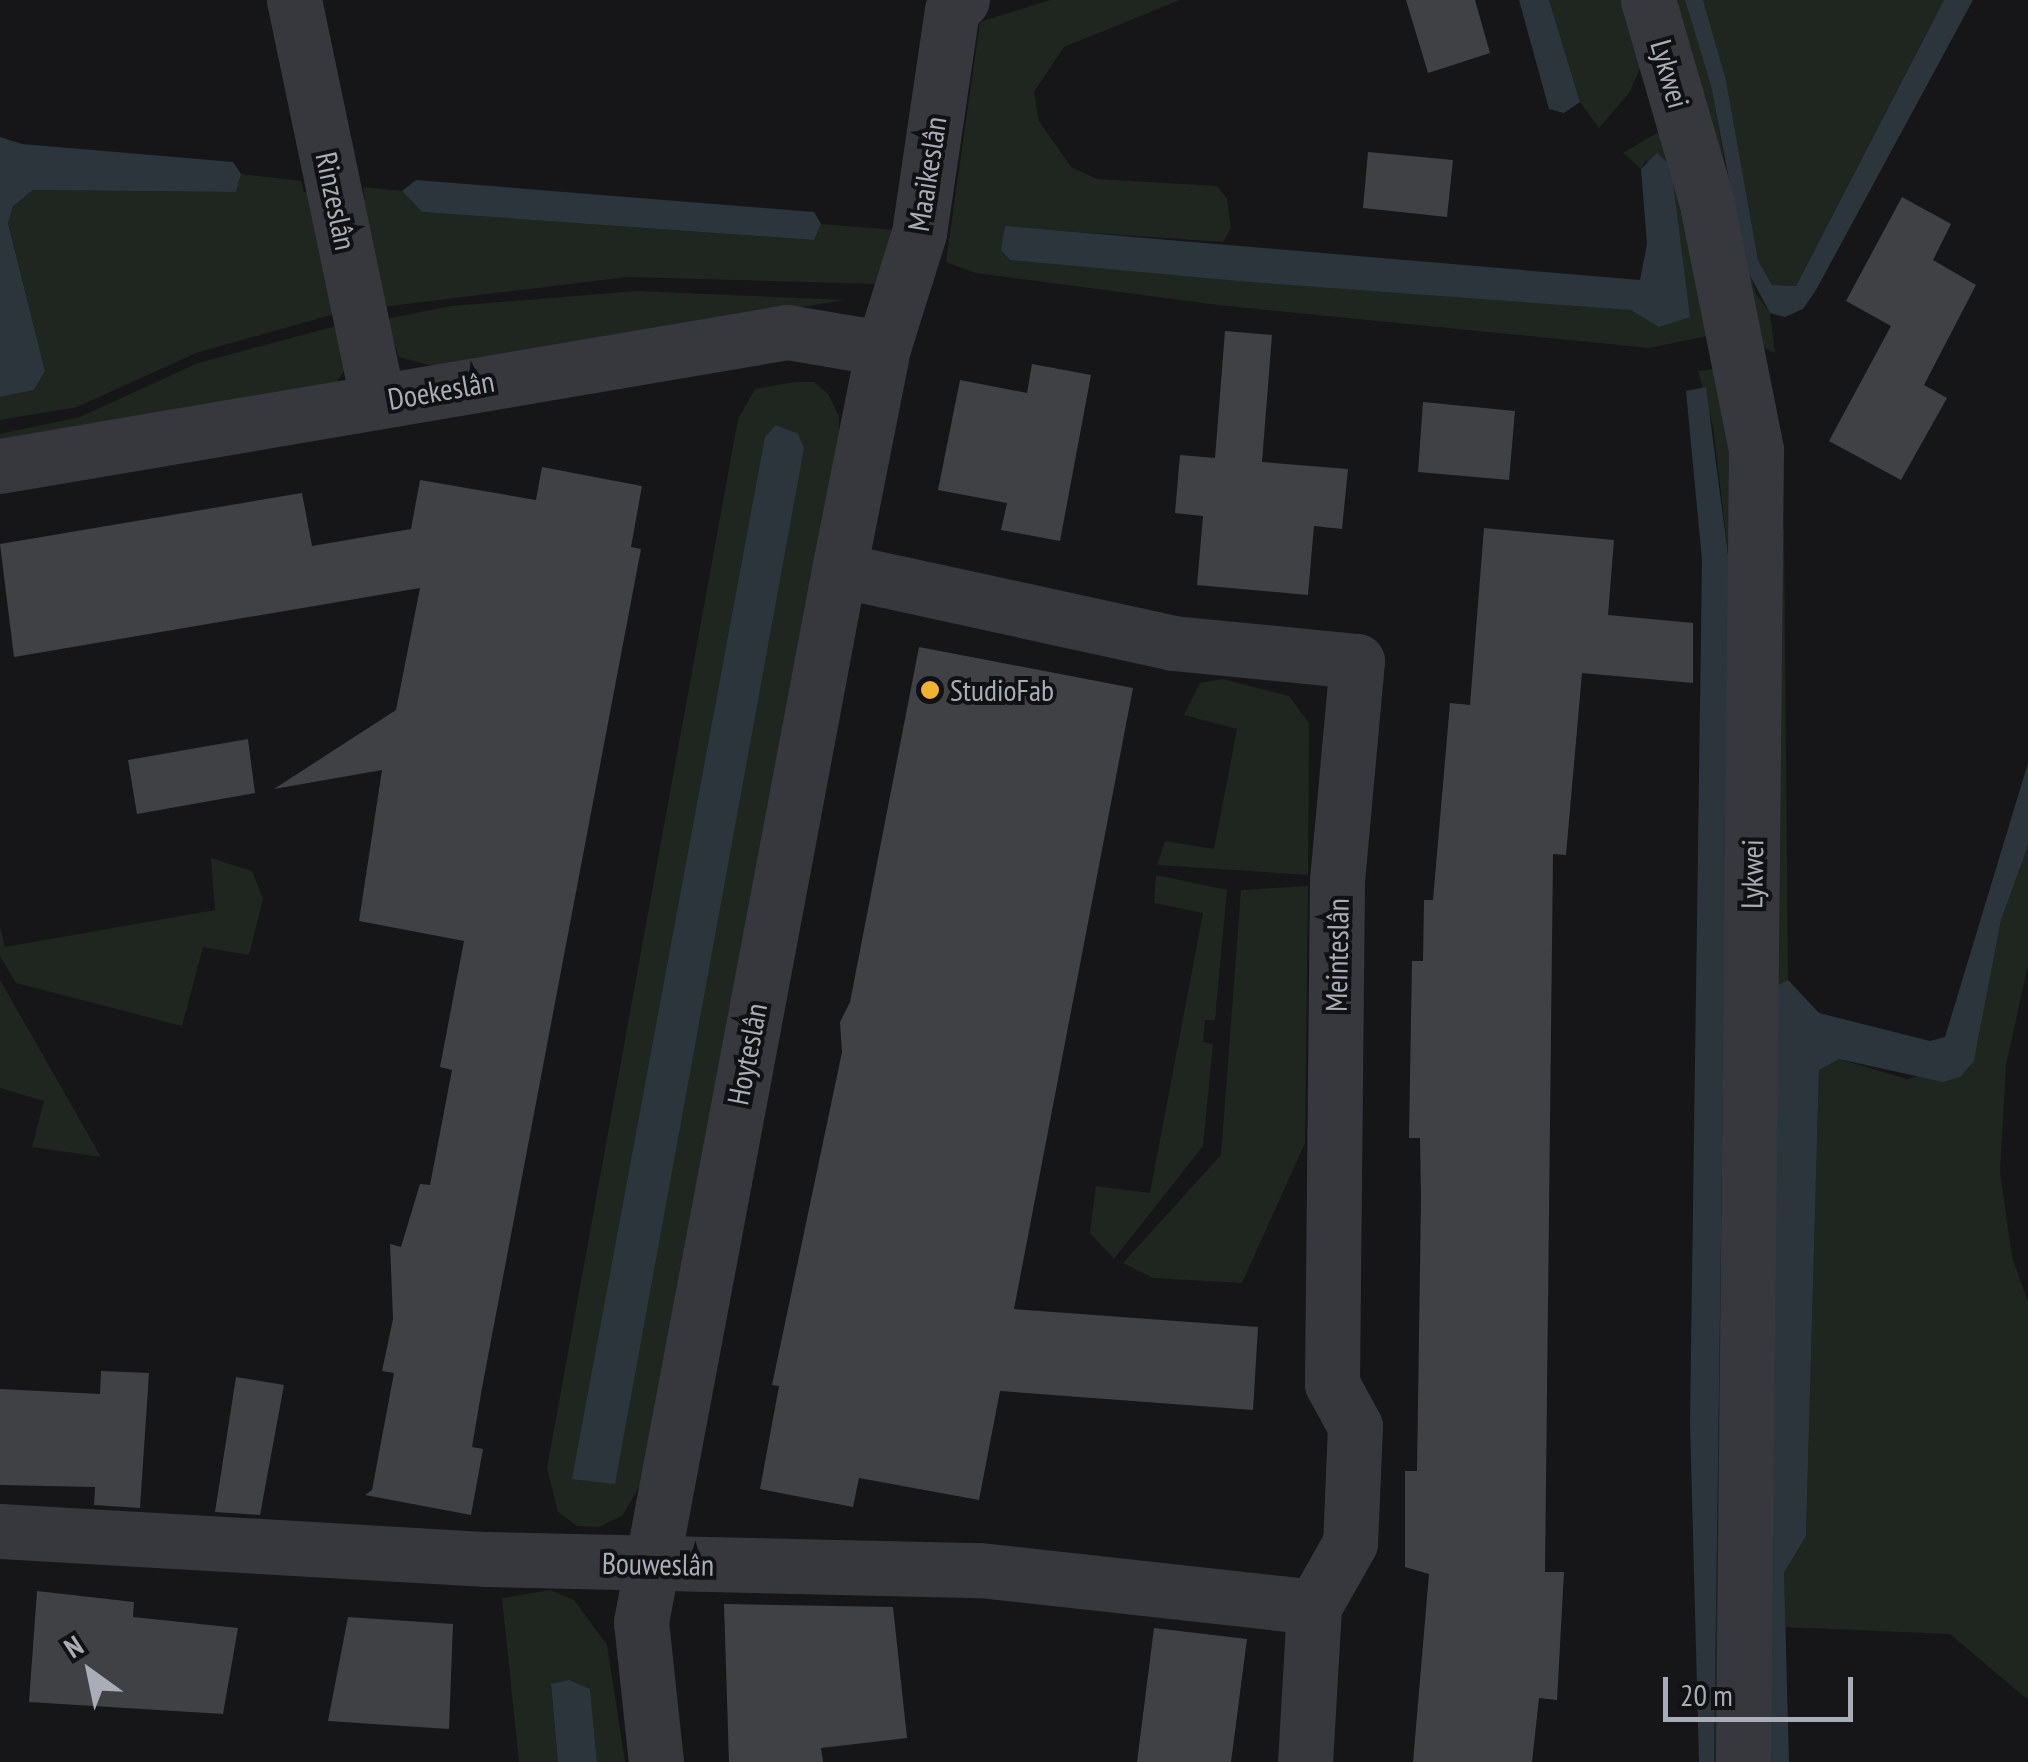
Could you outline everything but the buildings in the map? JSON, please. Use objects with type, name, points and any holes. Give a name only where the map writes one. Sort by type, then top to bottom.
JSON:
[{"type":"street","name":"Rinzeslân","points":[[294,0],[378,401]]},
{"type":"street","name":"Maaikeslân","points":[[883,348],[919,234],[952,10],[962,0]]},
{"type":"street","name":"Lykwei","points":[[1648,0],[1706,199],[1756,450],[1743,1762]]},
{"type":"street","name":"Doekeslân","points":[[0,466],[787,332],[883,348]]},
{"type":"street","name":"Hoyteslân","points":[[656,1762],[640,1622],[883,348]]},
{"type":"street","name":"Meinteslân","points":[[838,570],[1172,643],[1358,661],[1337,880],[1332,1384],[1355,1426],[1354,1465],[1350,1542],[1314,1607],[1305,1762]]},
{"type":"street","name":"Bouweslân","points":[[0,1531],[651,1565],[980,1570],[1314,1607]]},
{"type":"shaded area","points":[[1050,0],[1180,0],[1064,47],[1034,92],[1039,121],[1071,167],[1097,179],[1217,186],[1227,199],[1231,228],[1223,242],[1005,227],[1631,310],[1649,318],[1647,159],[1641,169],[1623,153],[1662,130],[1722,333],[1649,348],[1218,305],[976,273],[946,262],[980,22]]},
{"type":"shaded area","points":[[1519,0],[1549,0],[1580,102],[1564,113],[1549,109]]},
{"type":"shaded area","points":[[1549,0],[1634,0],[1643,62],[1629,93],[1599,128],[1580,102]]},
{"type":"shaded area","points":[[1661,0],[1685,0],[1711,86],[1735,220],[1756,294],[1770,313],[1775,353],[1763,347]]},
{"type":"shaded area","points":[[1685,0],[1703,0],[1726,80],[1758,260],[1772,285],[1796,286],[1944,0],[1973,0],[1816,290],[1803,309],[1785,317],[1770,313],[1746,268],[1711,86]]},
{"type":"shaded area","points":[[1703,0],[1944,0],[1796,286],[1772,285],[1758,260],[1726,80]]},
{"type":"shaded area","points":[[0,137],[22,144],[233,162],[241,174],[236,192],[33,190],[13,206],[8,223],[45,371],[34,390],[0,397]]},
{"type":"shaded area","points":[[1657,153],[1671,166],[1690,317],[1659,327],[1631,310],[1010,260],[1001,250],[1005,226],[1640,280],[1647,244],[1641,169]]},
{"type":"shaded area","points":[[241,174],[301,181],[304,192],[312,191],[338,313],[196,353],[77,407],[0,420],[0,397],[34,390],[45,371],[8,222],[12,206],[33,190],[236,192]]},
{"type":"shaded area","points":[[416,180],[814,212],[821,224],[814,240],[422,212],[402,191]]},
{"type":"shaded area","points":[[363,187],[402,191],[422,212],[813,240],[821,224],[896,230],[881,284],[627,277],[382,307],[358,200],[365,199]]},
{"type":"shaded area","points":[[637,291],[845,300],[436,367],[399,357],[386,319],[451,306]]},
{"type":"shaded area","points":[[340,325],[348,365],[336,383],[0,443],[0,434],[80,417],[198,363]]},
{"type":"shaded area","points":[[1729,367],[1742,449],[1744,664],[1731,1762],[1714,1762],[1730,570],[1713,426],[1698,371]]},
{"type":"shaded area","points":[[814,382],[828,394],[839,416],[839,441],[640,1485],[623,1515],[599,1527],[577,1526],[558,1512],[547,1468],[738,419],[755,389]]},
{"type":"shaded area","points":[[1706,387],[1730,570],[1714,1762],[1699,1762],[1690,1422],[1702,560],[1686,391]]},
{"type":"shaded area","points":[[776,425],[798,434],[804,448],[615,1484],[572,1479],[765,437]]},
{"type":"shaded area","points":[[1784,530],[1788,980],[1772,988],[1774,531]]},
{"type":"shaded area","points":[[1222,679],[1289,696],[1309,723],[1308,875],[1157,865],[1165,841],[1214,849],[1237,729],[1184,715],[1200,683]]},
{"type":"shaded area","points":[[2028,763],[2028,846],[2001,920],[1974,1061],[1960,1077],[1943,1082],[1839,1059],[1819,1070],[1806,1536],[1784,1573],[1789,1762],[1761,1762],[1772,988],[1788,980],[1819,1013],[1930,1041],[1945,1037]]},
{"type":"shaded area","points":[[2028,846],[2028,965],[2006,1065],[2000,1172],[2012,1257],[2028,1302],[2028,1700],[1950,1634],[1783,1627],[1784,1573],[1806,1536],[1819,1069],[1839,1059],[1907,1079],[1974,1061],[2001,920]]},
{"type":"shaded area","points":[[211,858],[252,871],[263,899],[249,955],[203,947],[182,1026],[16,983],[0,956],[0,926],[5,947],[215,910]]},
{"type":"shaded area","points":[[1156,875],[1227,890],[1215,1020],[1205,1020],[1203,1042],[1213,1044],[1203,1146],[1114,1259],[1090,1233],[1096,1186],[1150,1193],[1203,913],[1154,903]]},
{"type":"shaded area","points":[[1308,886],[1305,1143],[1242,1283],[1153,1278],[1123,1263],[1221,1155],[1241,890]]},
{"type":"shaded area","points":[[0,980],[101,1157],[32,1147],[44,1101],[0,1088]]},
{"type":"shaded area","points":[[550,1590],[574,1600],[607,1645],[625,1762],[597,1762],[590,1689],[551,1685],[558,1762],[519,1762],[502,1598]]},
{"type":"shaded area","points":[[569,1680],[590,1689],[597,1762],[558,1762],[551,1684]]},
{"type":"place","name":"StudioFab","points":[[930,690]]}]
